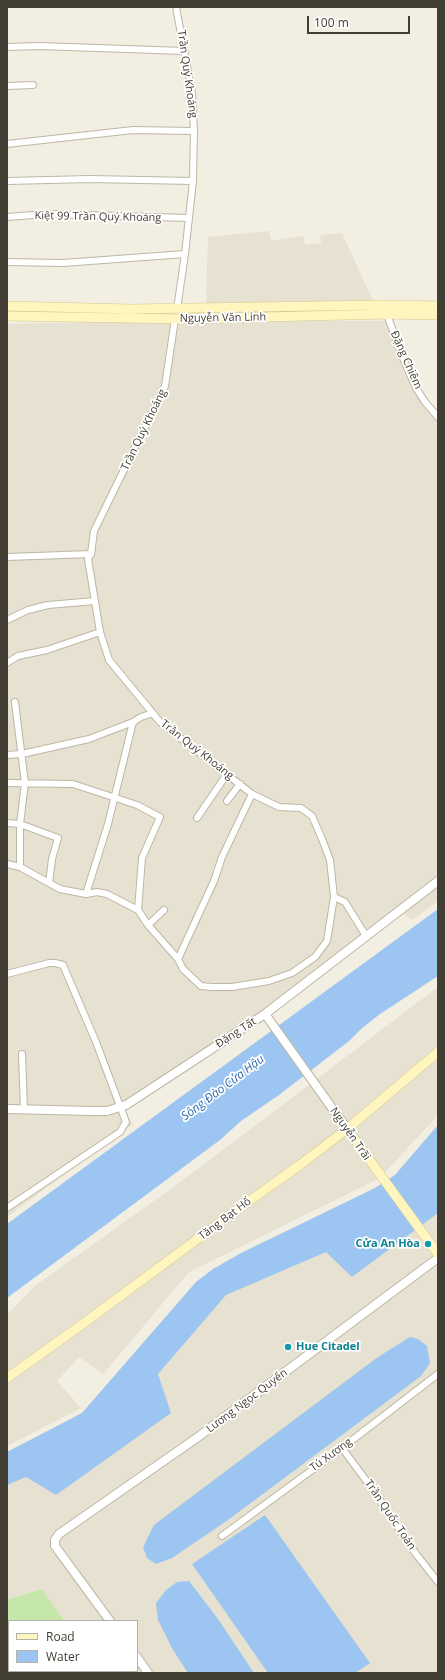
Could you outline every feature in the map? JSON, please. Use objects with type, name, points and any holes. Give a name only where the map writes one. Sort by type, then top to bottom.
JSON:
[{"type":"main road","name":"Nguyễn Văn Linh","points":[[7,306],[177,309],[378,303],[438,306]]},
{"type":"main road","points":[[175,319],[177,309]]},
{"type":"main road","name":"Nguyễn Văn Linh","points":[[7,316],[175,319],[387,314],[438,315]]},
{"type":"main road","name":"Tăng Bạt Hổ","points":[[7,1378],[96,1315],[347,1129],[438,1052]]},
{"type":"main road","name":"Nguyễn Trãi","points":[[347,1129],[382,1180],[438,1254]]},
{"type":"street","points":[[171,7],[176,7]]},
{"type":"street","name":"Trần Quý Khoáng","points":[[176,7],[192,93],[194,131],[193,181],[177,309]]},
{"type":"street","points":[[7,47],[39,46],[184,50]]},
{"type":"street","points":[[7,86],[33,85]]},
{"type":"street","points":[[7,144],[133,130],[194,131]]},
{"type":"street","points":[[7,181],[90,179],[193,181]]},
{"type":"street","name":"Kiệt 99 Trần Quý Khoáng","points":[[7,217],[47,214],[189,218]]},
{"type":"street","points":[[7,262],[63,262],[185,254]]},
{"type":"street","name":"Đặng Chiêm","points":[[378,303],[387,314],[416,388],[425,402],[438,417]]},
{"type":"street","name":"Trần Quý Khoáng","points":[[138,910],[148,925],[178,960],[183,970],[201,986],[232,987],[269,981],[292,973],[315,957],[327,941],[334,897],[330,860],[312,816],[301,808],[280,807],[252,794],[160,722],[109,660],[100,632],[88,558],[91,554],[94,531],[166,386],[175,319]]},
{"type":"street","points":[[7,557],[91,554]]},
{"type":"street","points":[[7,620],[28,610],[48,605],[95,601]]},
{"type":"street","points":[[7,663],[18,656],[47,650],[100,632]]},
{"type":"street","points":[[15,702],[25,783],[20,824],[20,867]]},
{"type":"street","points":[[7,755],[22,754],[89,739],[133,722],[153,712]]},
{"type":"street","points":[[86,894],[108,824],[133,722]]},
{"type":"street","points":[[197,818],[227,774]]},
{"type":"street","points":[[7,783],[73,784],[137,805],[160,817],[142,858],[138,910],[107,894],[97,892],[86,894],[60,890],[20,867],[7,864]]},
{"type":"street","points":[[227,801],[240,784]]},
{"type":"street","points":[[178,960],[214,881],[222,857],[252,794]]},
{"type":"street","points":[[7,822],[20,824],[58,838],[52,859],[49,883]]},
{"type":"street","name":"Đặng Tất","points":[[7,1109],[107,1111],[120,1107],[265,1014],[438,881]]},
{"type":"street","points":[[334,897],[345,902],[366,936]]},
{"type":"street","points":[[148,925],[164,910]]},
{"type":"street","points":[[7,974],[54,962],[62,966],[96,1042],[126,1122],[120,1132],[7,1208]]},
{"type":"street","name":"Nguyễn Trãi","points":[[265,1014],[347,1129]]},
{"type":"street","points":[[22,1054],[24,1110]]},
{"type":"street","name":"Lương Ngọc Quyến","points":[[109,1620],[55,1546],[55,1540],[59,1534],[198,1438],[438,1258]]},
{"type":"street","name":"Tú Xương","points":[[222,1536],[342,1448],[438,1374]]},
{"type":"street","name":"Trần Quốc Toản","points":[[342,1448],[371,1487],[416,1554],[438,1582]]},
{"type":"street","points":[[138,1658],[148,1673]]},
{"type":"shaded area","points":[[269,231],[271,241],[303,236],[305,245],[321,243],[320,235],[342,233],[373,301],[206,306],[208,237]]},
{"type":"shaded area","points":[[190,320],[388,321],[416,388],[438,417],[438,901],[412,920],[403,914],[123,1111],[133,1124],[7,1217],[7,324]]},
{"type":"shaded area","points":[[438,987],[438,1115],[380,1178],[189,1272],[103,1374],[79,1357],[57,1381],[81,1408],[7,1446],[7,1315],[36,1285],[186,1178]]},
{"type":"shaded area","name":"Hue Citadel","points":[[438,1125],[438,1673],[43,1673],[138,1672],[138,1620],[8,1620],[8,1635],[7,1634],[7,1452],[82,1413],[196,1282],[213,1269],[375,1188],[395,1175]]},
{"type":"green space","points":[[42,1589],[63,1620],[8,1620],[8,1635],[7,1600]]},
{"type":"green space","points":[[42,1672],[102,1673],[43,1673]]},
{"type":"water","name":"Sông Đào Cửa Hậu","points":[[438,909],[438,976],[380,1014],[349,1041],[279,1095],[241,1121],[220,1140],[7,1298],[7,1224]]},
{"type":"water","points":[[438,1125],[438,1213],[352,1277],[326,1252],[226,1295],[158,1374],[171,1413],[56,1495],[26,1477],[7,1485],[7,1452],[82,1413],[196,1282],[213,1269],[241,1253],[375,1188],[395,1175]]},
{"type":"water","points":[[410,1337],[418,1339],[427,1346],[430,1363],[421,1376],[228,1520],[172,1558],[156,1564],[147,1558],[143,1547],[154,1525],[378,1357]]},
{"type":"water","points":[[265,1515],[370,1663],[355,1673],[268,1673],[192,1564]]},
{"type":"water","points":[[189,1581],[218,1619],[254,1673],[188,1673],[173,1650],[158,1620],[156,1603],[166,1590],[177,1582]]},
{"type":"place","name":"Cửa An Hòa","points":[[428,1244]]},
{"type":"place","name":"Hue Citadel","points":[[288,1347]]}]
